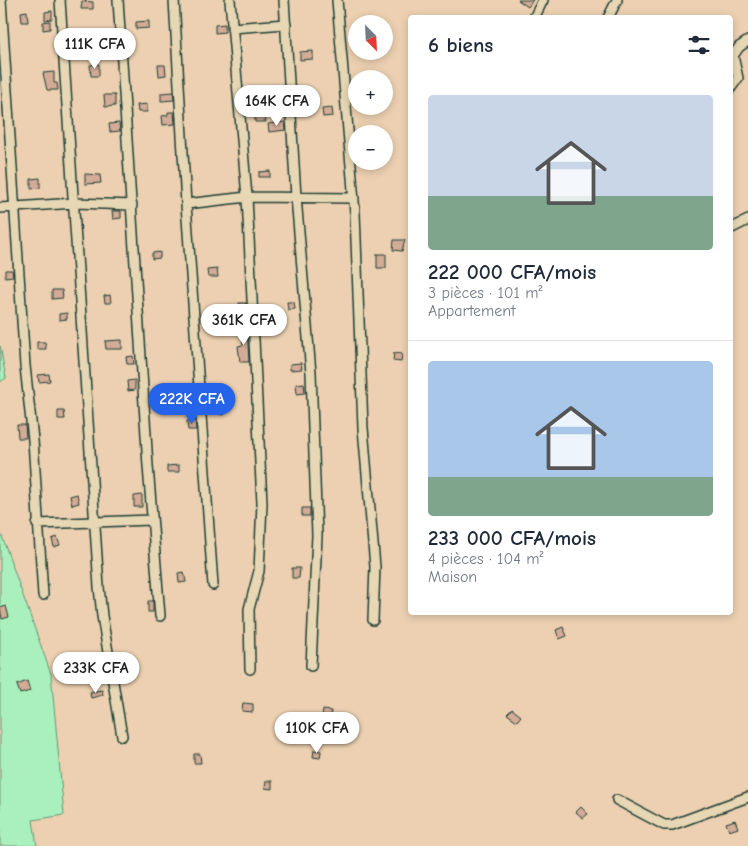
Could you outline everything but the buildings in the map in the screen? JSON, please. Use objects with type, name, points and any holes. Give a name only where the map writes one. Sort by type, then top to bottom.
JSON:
[{"type":"street","points":[[1,0],[25,366],[33,440],[43,595]]},
{"type":"street","points":[[60,0],[94,522],[102,616],[122,736]]},
{"type":"street","points":[[118,0],[160,616]]},
{"type":"street","points":[[174,0],[186,204],[214,585]]},
{"type":"street","points":[[230,0],[247,197],[262,503],[259,570],[248,615],[250,669]]},
{"type":"street","points":[[284,0],[296,197],[311,373],[317,526],[311,666]]},
{"type":"street","points":[[337,0],[354,198],[363,428],[375,567],[373,620]]},
{"type":"street","points":[[536,15],[543,0]]},
{"type":"street","points":[[610,15],[617,0]]},
{"type":"street","points":[[232,28],[286,24]]},
{"type":"street","points":[[733,85],[738,78],[733,56],[739,47],[748,41]]},
{"type":"street","points":[[186,204],[247,197],[354,198]]},
{"type":"street","points":[[0,208],[74,203],[132,204]]},
{"type":"street","points":[[733,228],[748,220]]},
{"type":"street","points":[[37,524],[152,520]]},
{"type":"street","points":[[618,800],[664,825],[672,825],[748,797]]},
{"type":"green space","points":[[0,346],[6,378],[0,382]]},
{"type":"green space","points":[[0,531],[51,674],[64,815],[33,820],[37,846],[0,846]]}]
